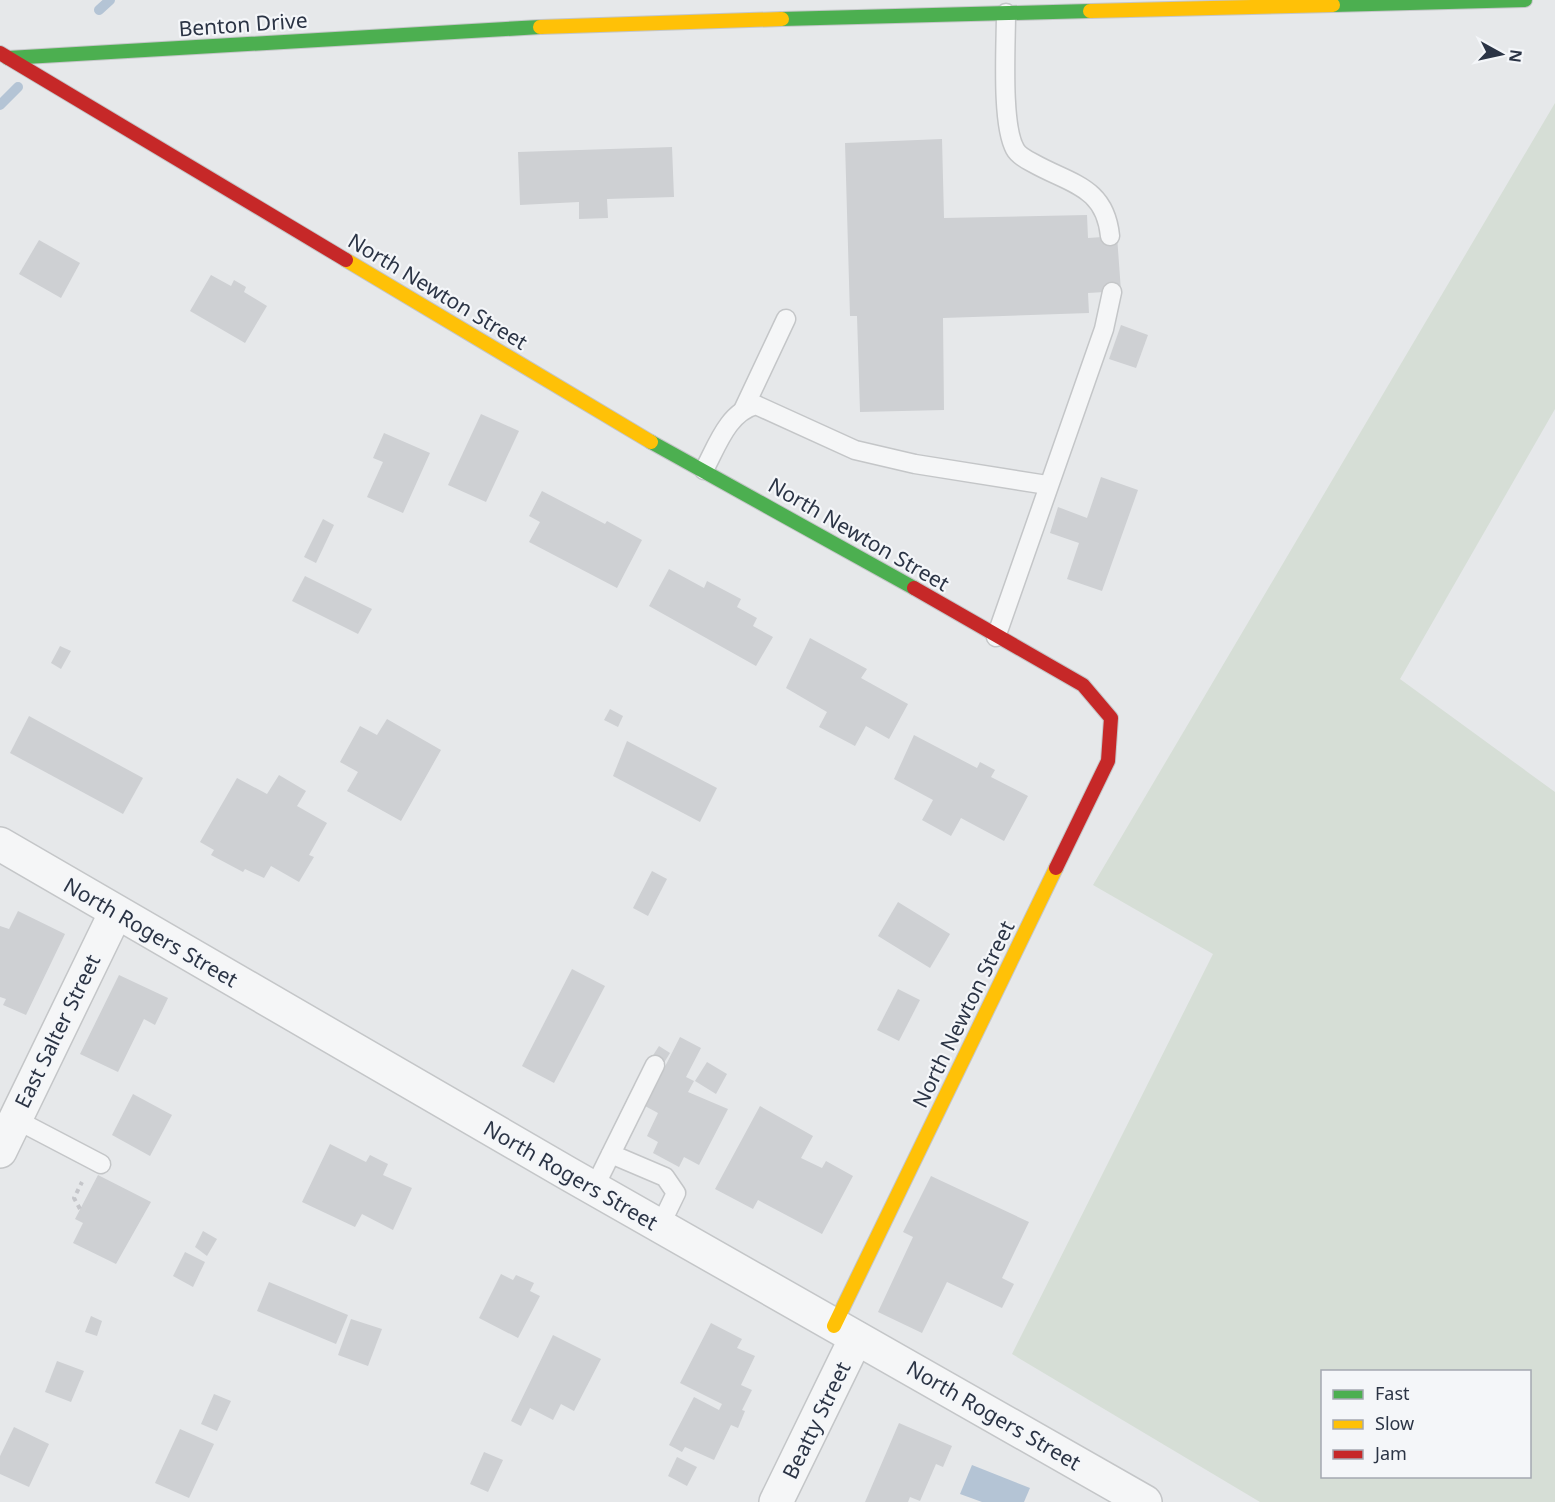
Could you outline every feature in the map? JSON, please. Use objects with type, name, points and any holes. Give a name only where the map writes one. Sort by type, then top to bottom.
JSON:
[{"type":"street","name":"Benton Drive","points":[[4,56],[541,27],[1006,13],[1100,6],[1526,0]]},
{"type":"street","name":"North Newton Street","points":[[4,56],[199,174],[704,470],[1083,685],[1111,718],[1108,762],[845,1332]]},
{"type":"street","name":"North Rogers Street","points":[[0,844],[660,1226],[1145,1502]]},
{"type":"street","name":"East Salter Street","points":[[0,1151],[116,912]]},
{"type":"street","name":"Beatty Street","points":[[776,1502],[845,1332]]},
{"type":"lane","points":[[1006,13],[1007,111],[1010,137],[1016,152],[1091,193],[1106,213],[1110,236]]},
{"type":"lane","points":[[996,637],[1047,485],[1104,329],[1112,292]]},
{"type":"lane","points":[[704,470],[733,419],[744,408],[786,319]]},
{"type":"lane","points":[[744,408],[756,405],[855,450],[915,464],[1047,485]]},
{"type":"lane","points":[[594,1188],[655,1065]]},
{"type":"lane","points":[[15,1119],[101,1164]]},
{"type":"lane","points":[[611,1154],[665,1177],[676,1192],[660,1226]]},
{"type":"shaded area","points":[[1555,103],[1555,409],[1400,679],[1555,792],[1555,1502],[1260,1502],[1012,1354],[1213,954],[1093,885]]},
{"type":"water","points":[[972,1465],[1030,1488],[1024,1502],[982,1502],[960,1494]]},
{"type":"building","points":[[942,139],[944,218],[1087,215],[1088,238],[1117,236],[1121,291],[1088,293],[1089,313],[943,318],[944,410],[860,412],[857,316],[850,316],[845,143]]},
{"type":"building","points":[[672,147],[674,197],[607,199],[608,218],[579,219],[579,202],[520,205],[518,152]]},
{"type":"building","points":[[39,240],[80,263],[61,298],[19,274]]},
{"type":"building","points":[[211,275],[231,286],[234,280],[246,287],[244,292],[267,306],[245,343],[190,311]]},
{"type":"building","points":[[1121,325],[1148,335],[1136,368],[1109,359]]},
{"type":"building","points":[[481,414],[519,431],[486,502],[448,485]]},
{"type":"building","points":[[384,433],[430,453],[403,513],[367,497],[383,462],[373,458]]},
{"type":"building","points":[[1101,477],[1138,490],[1102,591],[1067,579],[1079,543],[1050,533],[1058,507],[1087,518]]},
{"type":"building","points":[[542,491],[605,524],[607,521],[642,540],[617,588],[529,542],[540,522],[529,516]]},
{"type":"building","points":[[323,519],[334,525],[316,563],[304,557]]},
{"type":"building","points":[[669,569],[704,588],[707,581],[741,599],[737,607],[757,618],[753,626],[773,637],[756,666],[649,606]]},
{"type":"building","points":[[305,576],[372,609],[358,634],[292,601]]},
{"type":"building","points":[[810,638],[867,669],[861,678],[908,704],[889,739],[866,726],[855,746],[819,727],[827,712],[786,688]]},
{"type":"building","points":[[60,646],[71,651],[61,669],[51,663]]},
{"type":"building","points":[[610,709],[623,716],[618,727],[604,720]]},
{"type":"building","points":[[29,716],[143,778],[123,814],[10,753]]},
{"type":"building","points":[[387,719],[441,750],[401,821],[347,791],[358,772],[340,762],[360,726],[377,735]]},
{"type":"building","points":[[914,735],[977,768],[980,762],[995,770],[991,777],[1028,796],[1004,841],[961,818],[951,836],[922,820],[933,800],[894,779]]},
{"type":"building","points":[[627,741],[717,788],[700,822],[613,776]]},
{"type":"building","points":[[279,775],[306,791],[297,806],[327,823],[309,855],[314,857],[299,882],[271,866],[264,878],[245,869],[243,872],[211,855],[214,850],[200,842],[237,778],[267,794]]},
{"type":"building","points":[[652,871],[667,879],[648,916],[633,908]]},
{"type":"building","points":[[898,902],[950,934],[930,968],[878,936]]},
{"type":"building","points":[[18,911],[65,934],[26,1015],[3,1005],[6,999],[0,997],[0,926],[9,929]]},
{"type":"building","points":[[572,969],[605,986],[554,1083],[522,1066]]},
{"type":"building","points":[[119,975],[168,998],[155,1025],[144,1019],[118,1072],[80,1054]]},
{"type":"building","points":[[898,989],[920,1000],[899,1041],[877,1030]]},
{"type":"building","points":[[680,1037],[701,1048],[686,1077],[694,1081],[688,1092],[728,1109],[699,1165],[684,1157],[679,1167],[653,1153],[658,1142],[647,1136],[658,1113],[645,1106]]},
{"type":"building","points":[[659,1046],[670,1053],[662,1066],[650,1060]]},
{"type":"building","points":[[707,1062],[727,1074],[716,1094],[695,1081]]},
{"type":"building","points":[[133,1094],[172,1115],[150,1156],[112,1135]]},
{"type":"building","points":[[760,1106],[813,1136],[801,1158],[822,1168],[826,1161],[853,1176],[822,1234],[758,1200],[753,1209],[715,1189]]},
{"type":"building","points":[[330,1144],[366,1162],[370,1155],[388,1164],[383,1175],[412,1188],[393,1230],[362,1214],[355,1227],[302,1202]]},
{"type":"building","points":[[98,1175],[151,1202],[116,1264],[73,1243],[83,1223],[75,1219]]},
{"type":"building","points":[[931,1176],[1029,1222],[1002,1278],[1014,1284],[1002,1308],[947,1282],[922,1333],[878,1312],[913,1237],[903,1232]]},
{"type":"building","points":[[203,1231],[217,1239],[207,1256],[195,1247]]},
{"type":"building","points":[[185,1252],[205,1262],[193,1287],[173,1276]]},
{"type":"building","points":[[501,1274],[513,1280],[516,1275],[534,1283],[530,1291],[540,1296],[518,1338],[479,1318]]},
{"type":"building","points":[[269,1282],[348,1315],[336,1344],[257,1311]]},
{"type":"building","points":[[91,1316],[102,1321],[97,1336],[85,1332]]},
{"type":"building","points":[[351,1319],[382,1329],[368,1366],[338,1355]]},
{"type":"building","points":[[711,1323],[742,1339],[737,1348],[755,1356],[741,1385],[752,1390],[742,1410],[745,1411],[738,1428],[731,1425],[714,1460],[685,1447],[682,1452],[669,1445],[694,1397],[719,1410],[722,1404],[680,1383]]},
{"type":"building","points":[[553,1335],[601,1359],[574,1411],[561,1404],[553,1420],[530,1408],[521,1426],[511,1421]]},
{"type":"building","points":[[57,1361],[84,1371],[71,1402],[45,1392]]},
{"type":"building","points":[[214,1394],[231,1401],[217,1431],[201,1424]]},
{"type":"building","points":[[899,1423],[952,1446],[943,1467],[936,1464],[920,1501],[910,1497],[908,1502],[865,1502]]},
{"type":"building","points":[[14,1427],[49,1444],[29,1487],[0,1474],[0,1456]]},
{"type":"building","points":[[180,1429],[214,1444],[189,1498],[155,1483]]},
{"type":"building","points":[[484,1452],[503,1460],[488,1492],[470,1484]]},
{"type":"building","points":[[677,1457],[697,1467],[687,1486],[668,1476]]},
{"type":"waterway","points":[[99,10],[110,0]]},
{"type":"waterway","points":[[0,105],[18,87]]},
{"type":"traffic: fast","points":[[1333,5],[1525,0]]},
{"type":"traffic: fast","points":[[782,19],[1090,11]]},
{"type":"traffic: fast","points":[[8,58],[540,27]]},
{"type":"traffic: fast","points":[[651,442],[914,588]]},
{"type":"traffic: slow","points":[[1090,11],[1333,5]]},
{"type":"traffic: slow","points":[[540,27],[782,19]]},
{"type":"traffic: slow","points":[[346,260],[651,442]]},
{"type":"traffic: slow","points":[[834,1326],[1056,868]]},
{"type":"traffic: jam","points":[[0,53],[346,260]]},
{"type":"traffic: jam","points":[[914,588],[1083,685],[1111,718],[1108,761],[1056,868]]}]
